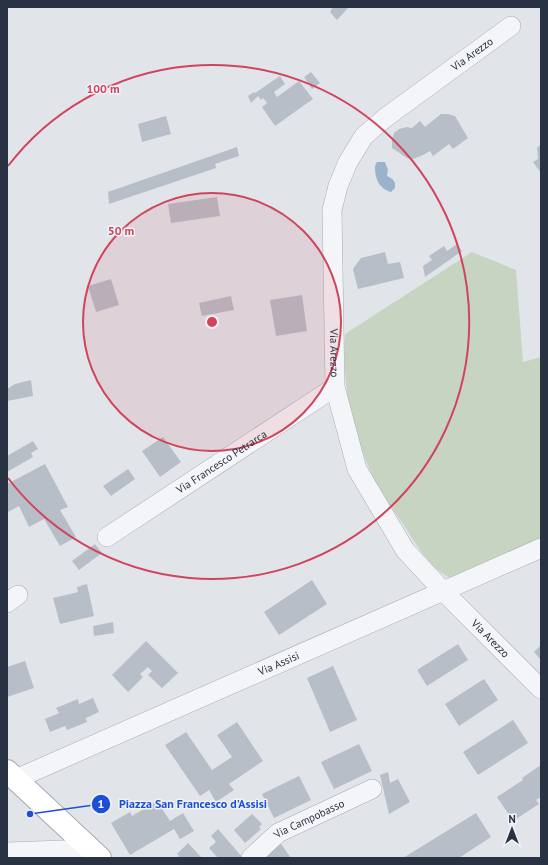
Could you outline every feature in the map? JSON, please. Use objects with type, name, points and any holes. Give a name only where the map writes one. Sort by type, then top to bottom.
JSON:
[{"type":"street","name":"Via Arezzo","points":[[511,26],[385,118],[364,136],[348,162],[338,186],[332,210],[335,387],[357,469],[405,550],[443,591],[541,690]]},
{"type":"street","name":"Via Francesco Petrarca","points":[[107,537],[335,387]]},
{"type":"street","name":"Via Assisi","points":[[11,775],[541,548]]},
{"type":"street","points":[[11,775],[90,855]]},
{"type":"street","name":"Via Campobasso","points":[[251,858],[278,833],[372,789]]},
{"type":"street","points":[[7,852],[90,855]]},
{"type":"green space","points":[[472,252],[516,270],[523,362],[541,357],[541,538],[459,577],[448,577],[429,561],[419,548],[381,491],[362,452],[352,419],[346,385],[344,351],[345,334]]},
{"type":"water","points":[[377,162],[385,162],[388,170],[387,176],[392,179],[395,186],[391,192],[383,188],[378,182],[375,170]]},
{"type":"building","points":[[333,7],[349,7],[337,20],[330,12]]},
{"type":"building","points":[[311,72],[320,83],[312,89],[304,77]]},
{"type":"building","points":[[280,76],[285,84],[274,92],[277,97],[299,81],[313,99],[275,126],[262,107],[267,103],[263,98],[261,100],[258,96],[251,103],[248,96]]},
{"type":"building","points":[[441,114],[455,116],[468,138],[453,149],[449,144],[433,156],[430,151],[413,159],[407,158],[392,148],[394,133],[399,129],[407,127],[412,128],[420,121],[425,127]]},
{"type":"building","points":[[166,116],[171,134],[142,142],[138,124]]},
{"type":"building","points":[[541,144],[541,173],[533,162],[538,159],[537,148]]},
{"type":"building","points":[[237,147],[239,156],[215,164],[216,168],[109,204],[108,192]]},
{"type":"building","points":[[217,197],[220,216],[171,223],[168,204]]},
{"type":"building","points":[[457,244],[462,251],[425,277],[423,266],[432,260],[429,256],[444,246],[447,251]]},
{"type":"building","points":[[385,252],[388,264],[400,262],[404,278],[358,289],[353,269],[361,258]]},
{"type":"building","points":[[111,279],[119,305],[96,312],[88,286]]},
{"type":"building","points":[[302,295],[307,331],[276,336],[270,300]]},
{"type":"building","points":[[231,296],[234,310],[202,316],[199,303]]},
{"type":"building","points":[[31,380],[33,396],[7,401],[7,389],[15,384]]},
{"type":"building","points":[[163,437],[181,462],[160,477],[142,451]]},
{"type":"building","points":[[33,441],[38,449],[31,453],[33,457],[7,472],[7,456]]},
{"type":"building","points":[[45,464],[68,507],[60,510],[76,537],[60,546],[44,519],[29,527],[19,506],[8,512],[7,510],[7,484]]},
{"type":"building","points":[[128,469],[135,479],[111,496],[103,486]]},
{"type":"building","points":[[95,544],[102,553],[79,570],[72,561]]},
{"type":"building","points":[[312,580],[327,604],[279,635],[264,612]]},
{"type":"building","points":[[87,584],[94,616],[60,624],[53,598],[78,592],[77,587]]},
{"type":"building","points":[[113,622],[114,633],[94,636],[93,626]]},
{"type":"building","points":[[146,641],[178,673],[162,688],[148,675],[152,671],[148,667],[140,674],[143,677],[128,692],[112,675]]},
{"type":"building","points":[[458,644],[468,660],[427,686],[417,670]]},
{"type":"building","points":[[541,645],[541,660],[534,652]]},
{"type":"building","points":[[25,661],[34,688],[7,697],[7,667]]},
{"type":"building","points":[[333,666],[357,720],[330,732],[307,678]]},
{"type":"building","points":[[484,679],[498,700],[459,726],[445,704]]},
{"type":"building","points":[[93,698],[99,712],[86,718],[87,722],[67,730],[65,726],[50,732],[45,719],[59,713],[56,708],[78,699],[79,704]]},
{"type":"building","points":[[513,720],[528,743],[478,775],[463,752]]},
{"type":"building","points":[[237,722],[263,761],[229,784],[234,790],[216,802],[209,790],[200,796],[165,745],[186,732],[212,770],[232,757],[217,735]]},
{"type":"building","points":[[359,744],[372,771],[334,789],[321,762]]},
{"type":"building","points":[[541,765],[541,797],[536,800],[539,804],[513,821],[497,797],[523,780],[522,778]]},
{"type":"building","points":[[388,772],[390,783],[398,779],[410,802],[389,814],[380,775]]},
{"type":"building","points":[[299,776],[311,800],[274,818],[262,794]]},
{"type":"building","points":[[157,801],[170,821],[183,813],[194,831],[180,839],[174,829],[130,855],[111,823],[130,812],[132,816]]},
{"type":"building","points":[[476,813],[491,837],[459,858],[403,858]]},
{"type":"building","points":[[252,814],[262,824],[259,827],[261,829],[245,843],[234,830]]},
{"type":"building","points":[[218,829],[242,857],[241,858],[218,858],[209,848],[216,842],[211,836]]},
{"type":"building","points":[[279,841],[291,858],[260,858]]},
{"type":"building","points":[[188,843],[202,858],[176,858],[179,856],[177,854]]},
{"type":"place","name":"Piazza San Francesco d'Assisi","points":[[30,814]]}]
